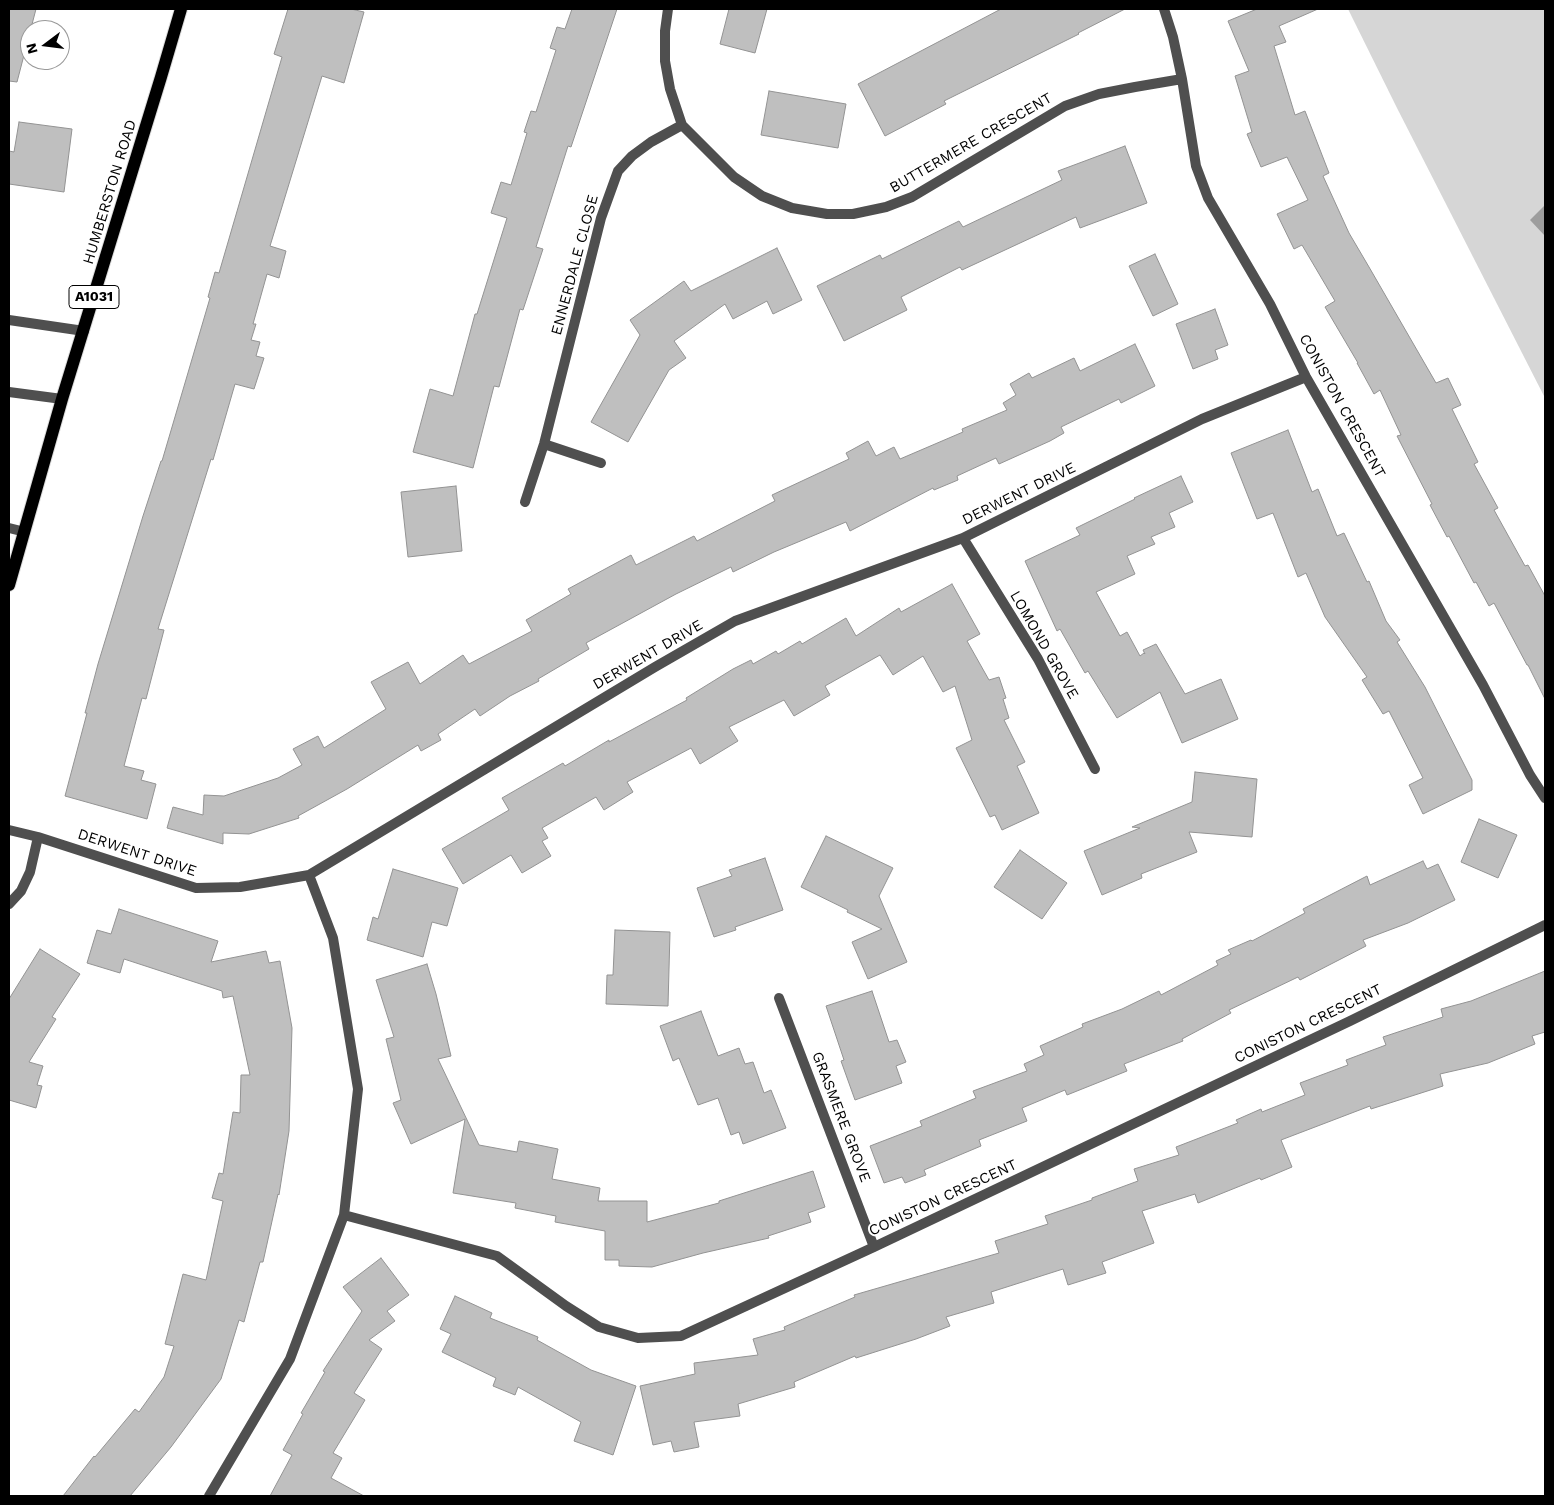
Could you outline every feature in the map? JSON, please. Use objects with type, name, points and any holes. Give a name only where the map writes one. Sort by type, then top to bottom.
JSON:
[{"type":"main road","name":"HUMBERSTON ROAD","points":[[9,585],[62,399],[162,77],[181,9]]},
{"type":"street","name":"BUTTERMERE CRESCENT","points":[[668,9],[665,31],[665,61],[670,89],[682,125],[734,177],[762,196],[792,208],[827,214],[852,214],[886,207],[912,197],[1064,106],[1099,94],[1182,79]]},
{"type":"street","name":"CONISTON CRESCENT","points":[[1164,9],[1173,37],[1182,79],[1196,166],[1208,198],[1270,304],[1306,377],[1483,685],[1530,776],[1545,798]]},
{"type":"street","name":"ENNERDALE CLOSE","points":[[525,502],[544,444],[601,218],[618,171],[632,156],[651,142],[682,125]]},
{"type":"street","points":[[9,320],[84,331]]},
{"type":"street","name":"DERWENT DRIVE","points":[[9,830],[38,837],[196,888],[240,887],[309,875],[654,667],[735,622],[963,538],[1202,420],[1306,377]]},
{"type":"street","points":[[9,392],[62,399]]},
{"type":"street","points":[[544,444],[601,463]]},
{"type":"street","points":[[9,528],[25,532]]},
{"type":"street","name":"LOMOND GROVE","points":[[963,538],[1038,660],[1095,769]]},
{"type":"street","points":[[9,904],[21,891],[30,872],[38,837]]},
{"type":"street","points":[[209,1496],[290,1359],[344,1215],[358,1089],[333,938],[309,875]]},
{"type":"street","name":"CONISTON CRESCENT","points":[[344,1215],[497,1256],[566,1306],[599,1327],[638,1338],[681,1336],[874,1247],[1341,1025],[1545,925]]},
{"type":"street","name":"GRASMERE GROVE","points":[[779,998],[874,1247]]},
{"type":"shaded area","points":[[1348,9],[1545,9],[1545,398],[1397,108]]},
{"type":"shaded area","points":[[1545,205],[1545,236],[1530,220]]},
{"type":"building","points":[[9,9],[36,9],[33,20],[20,20],[20,70],[17,82],[9,81]]},
{"type":"building","points":[[288,9],[351,9],[364,12],[344,83],[322,76],[270,246],[286,251],[279,278],[267,274],[253,324],[256,324],[251,340],[260,342],[256,356],[264,358],[254,389],[235,384],[213,460],[211,459],[158,629],[164,630],[146,699],[142,698],[124,766],[144,771],[141,780],[156,784],[147,819],[65,796],[98,664],[143,516],[162,461],[210,298],[208,297],[215,272],[219,273],[282,57],[274,54]]},
{"type":"building","points":[[572,9],[617,9],[571,147],[568,146],[536,247],[543,249],[523,310],[520,309],[499,387],[494,386],[473,468],[413,452],[430,389],[453,396],[475,314],[477,314],[507,218],[491,213],[501,182],[511,185],[527,133],[524,132],[531,111],[536,112],[556,50],[550,48],[557,27],[565,29]]},
{"type":"building","points":[[729,9],[767,9],[755,53],[720,44]]},
{"type":"building","points":[[1001,9],[1125,9],[944,101],[946,104],[885,136],[858,84]]},
{"type":"building","points":[[1257,9],[1318,9],[1279,26],[1286,42],[1274,46],[1295,115],[1305,111],[1329,173],[1323,176],[1349,233],[1436,383],[1448,378],[1461,405],[1452,409],[1478,462],[1474,464],[1498,508],[1494,510],[1525,566],[1528,565],[1545,596],[1545,699],[1494,603],[1489,606],[1476,582],[1474,583],[1449,536],[1447,537],[1397,436],[1401,435],[1380,390],[1374,394],[1325,307],[1335,301],[1302,245],[1294,249],[1277,214],[1308,200],[1287,157],[1261,167],[1247,134],[1252,132],[1235,76],[1249,71],[1228,21]]},
{"type":"building","points":[[769,91],[846,104],[838,148],[761,135]]},
{"type":"building","points":[[19,122],[72,129],[64,192],[9,184],[9,151],[14,152]]},
{"type":"building","points":[[1125,146],[1147,203],[1080,228],[1076,217],[962,270],[960,267],[901,297],[907,310],[844,341],[817,286],[880,255],[882,259],[959,221],[963,227],[1062,180],[1058,171]]},
{"type":"building","points":[[777,248],[802,300],[773,314],[767,301],[733,319],[725,304],[674,341],[686,358],[669,370],[628,442],[591,422],[640,335],[630,320],[684,281],[691,291]]},
{"type":"building","points":[[1155,254],[1178,304],[1153,316],[1129,266]]},
{"type":"building","points":[[1215,309],[1228,345],[1215,350],[1218,359],[1193,369],[1176,324]]},
{"type":"building","points":[[1135,344],[1155,386],[1121,403],[1119,399],[1061,427],[1064,433],[1050,441],[999,464],[996,458],[957,476],[958,480],[934,490],[933,488],[850,531],[846,522],[774,552],[733,572],[731,567],[676,594],[586,643],[589,649],[480,716],[475,709],[438,734],[441,740],[421,751],[418,745],[347,789],[298,816],[299,818],[249,834],[223,833],[223,844],[167,828],[173,807],[203,815],[204,795],[224,796],[278,778],[302,765],[293,749],[318,736],[324,748],[386,709],[371,682],[408,662],[420,684],[463,655],[469,664],[532,631],[526,620],[571,594],[568,589],[631,555],[636,565],[694,536],[697,541],[775,501],[772,495],[849,459],[846,453],[868,441],[876,456],[894,447],[900,459],[963,432],[962,429],[1007,410],[1003,403],[1016,395],[1010,384],[1029,373],[1032,378],[1074,358],[1080,371]]},
{"type":"building","points":[[1288,430],[1312,492],[1318,489],[1337,536],[1344,533],[1367,582],[1369,581],[1386,621],[1400,640],[1397,642],[1425,687],[1472,780],[1472,790],[1423,814],[1409,785],[1423,778],[1389,711],[1383,714],[1362,680],[1367,677],[1325,617],[1306,573],[1298,577],[1273,513],[1257,519],[1231,453]]},
{"type":"building","points":[[1181,476],[1193,502],[1169,513],[1175,527],[1151,537],[1155,544],[1127,556],[1135,574],[1096,592],[1120,636],[1127,632],[1140,656],[1145,654],[1143,650],[1156,644],[1185,694],[1221,679],[1238,719],[1182,743],[1160,692],[1117,718],[1088,671],[1085,673],[1060,629],[1057,631],[1025,561],[1080,535],[1076,528]]},
{"type":"building","points":[[456,486],[462,551],[408,557],[401,492]]},
{"type":"building","points":[[952,584],[980,634],[967,641],[989,680],[999,677],[1006,698],[1003,699],[1009,718],[1004,720],[1025,762],[1017,766],[1039,813],[1002,830],[995,815],[990,817],[956,748],[972,740],[955,686],[943,692],[923,656],[893,675],[880,655],[825,686],[830,695],[794,716],[784,700],[729,727],[738,741],[700,764],[691,748],[627,782],[633,792],[604,810],[596,797],[542,828],[548,838],[542,841],[551,856],[522,873],[511,855],[463,884],[442,849],[509,810],[502,798],[563,763],[565,766],[609,740],[609,742],[687,700],[686,698],[733,669],[751,660],[753,664],[776,651],[778,654],[800,641],[802,644],[846,618],[856,636],[899,608],[901,612]]},
{"type":"building","points":[[1195,772],[1257,779],[1252,837],[1189,832],[1197,852],[1141,874],[1142,878],[1102,895],[1084,851],[1140,828],[1132,827],[1192,802]]},
{"type":"building","points":[[1479,819],[1517,835],[1498,878],[1461,862]]},
{"type":"building","points":[[826,836],[893,868],[879,896],[907,962],[868,979],[852,942],[882,929],[801,887]]},
{"type":"building","points":[[1020,850],[1067,883],[1042,919],[994,887]]},
{"type":"building","points":[[765,858],[783,910],[735,927],[736,930],[714,937],[697,888],[732,876],[729,870]]},
{"type":"building","points":[[1423,861],[1427,869],[1438,864],[1455,900],[1408,923],[1363,940],[1366,946],[1300,980],[1298,977],[1229,1010],[1231,1013],[1182,1039],[1183,1041],[1124,1064],[1127,1071],[1067,1095],[1065,1090],[1022,1108],[1027,1121],[979,1140],[981,1146],[924,1170],[926,1175],[905,1183],[902,1177],[884,1183],[870,1146],[922,1126],[920,1121],[976,1098],[973,1091],[1027,1071],[1024,1064],[1044,1055],[1040,1046],[1083,1027],[1082,1024],[1122,1009],[1159,991],[1161,995],[1218,965],[1216,961],[1231,954],[1228,950],[1252,941],[1305,913],[1303,909],[1367,876],[1370,885]]},
{"type":"building","points":[[393,869],[458,888],[447,926],[432,922],[423,957],[367,940],[373,917],[378,919]]},
{"type":"building","points":[[119,909],[218,941],[211,962],[266,951],[269,963],[280,961],[292,1028],[289,1131],[279,1195],[263,1262],[260,1262],[244,1322],[239,1320],[221,1379],[171,1447],[130,1496],[63,1496],[94,1456],[135,1409],[139,1412],[164,1377],[174,1346],[165,1344],[183,1274],[206,1280],[223,1201],[212,1198],[219,1173],[223,1174],[233,1112],[240,1113],[241,1075],[250,1075],[233,996],[223,998],[222,991],[124,959],[120,973],[87,963],[97,930],[111,934]]},
{"type":"building","points":[[615,930],[670,932],[668,1006],[606,1004],[607,975],[613,975]]},
{"type":"building","points":[[40,949],[80,974],[52,1017],[56,1019],[29,1062],[43,1066],[37,1085],[42,1086],[36,1108],[9,1100],[9,999]]},
{"type":"building","points":[[427,964],[451,1056],[438,1059],[479,1145],[517,1152],[519,1141],[558,1149],[552,1179],[600,1188],[598,1201],[647,1201],[647,1222],[719,1203],[719,1201],[813,1171],[825,1207],[808,1213],[811,1222],[768,1236],[769,1238],[652,1267],[619,1266],[619,1260],[605,1260],[605,1231],[555,1222],[556,1216],[515,1208],[516,1203],[453,1193],[465,1119],[411,1144],[393,1103],[401,1100],[386,1039],[394,1037],[376,980]]},
{"type":"building","points":[[1545,971],[1545,1032],[1532,1036],[1535,1044],[1488,1063],[1440,1074],[1443,1086],[1371,1109],[1370,1106],[1281,1140],[1292,1167],[1198,1203],[1195,1194],[1142,1211],[1154,1243],[1102,1262],[1106,1273],[1068,1285],[1063,1269],[991,1292],[994,1303],[946,1317],[950,1326],[856,1358],[855,1356],[794,1382],[795,1387],[738,1404],[740,1416],[694,1422],[699,1447],[674,1452],[671,1441],[653,1445],[640,1386],[695,1374],[694,1363],[758,1355],[753,1339],[785,1330],[784,1327],[855,1297],[854,1295],[999,1253],[995,1241],[1048,1224],[1045,1216],[1092,1200],[1092,1198],[1138,1181],[1134,1169],[1179,1155],[1176,1147],[1238,1123],[1236,1120],[1261,1109],[1262,1112],[1305,1095],[1300,1083],[1348,1065],[1346,1060],[1386,1045],[1383,1037],[1443,1017],[1441,1009],[1471,1001]]},
{"type":"building","points":[[872,991],[889,1042],[897,1040],[906,1062],[896,1066],[902,1083],[855,1100],[841,1061],[844,1060],[826,1006]]},
{"type":"building","points":[[701,1011],[718,1056],[739,1048],[745,1064],[753,1062],[764,1093],[771,1090],[786,1128],[743,1144],[739,1132],[731,1135],[718,1098],[698,1105],[679,1058],[673,1061],[660,1026]]},
{"type":"building","points":[[381,1258],[409,1295],[387,1311],[395,1321],[369,1340],[382,1349],[354,1393],[365,1400],[333,1453],[342,1458],[331,1478],[364,1496],[270,1496],[292,1455],[283,1450],[303,1414],[301,1413],[325,1372],[323,1371],[362,1311],[343,1287]]},
{"type":"building","points":[[455,1296],[492,1313],[490,1318],[538,1337],[537,1340],[591,1370],[636,1386],[613,1455],[574,1441],[581,1422],[518,1387],[515,1395],[493,1386],[496,1378],[442,1352],[451,1334],[440,1329]]}]
